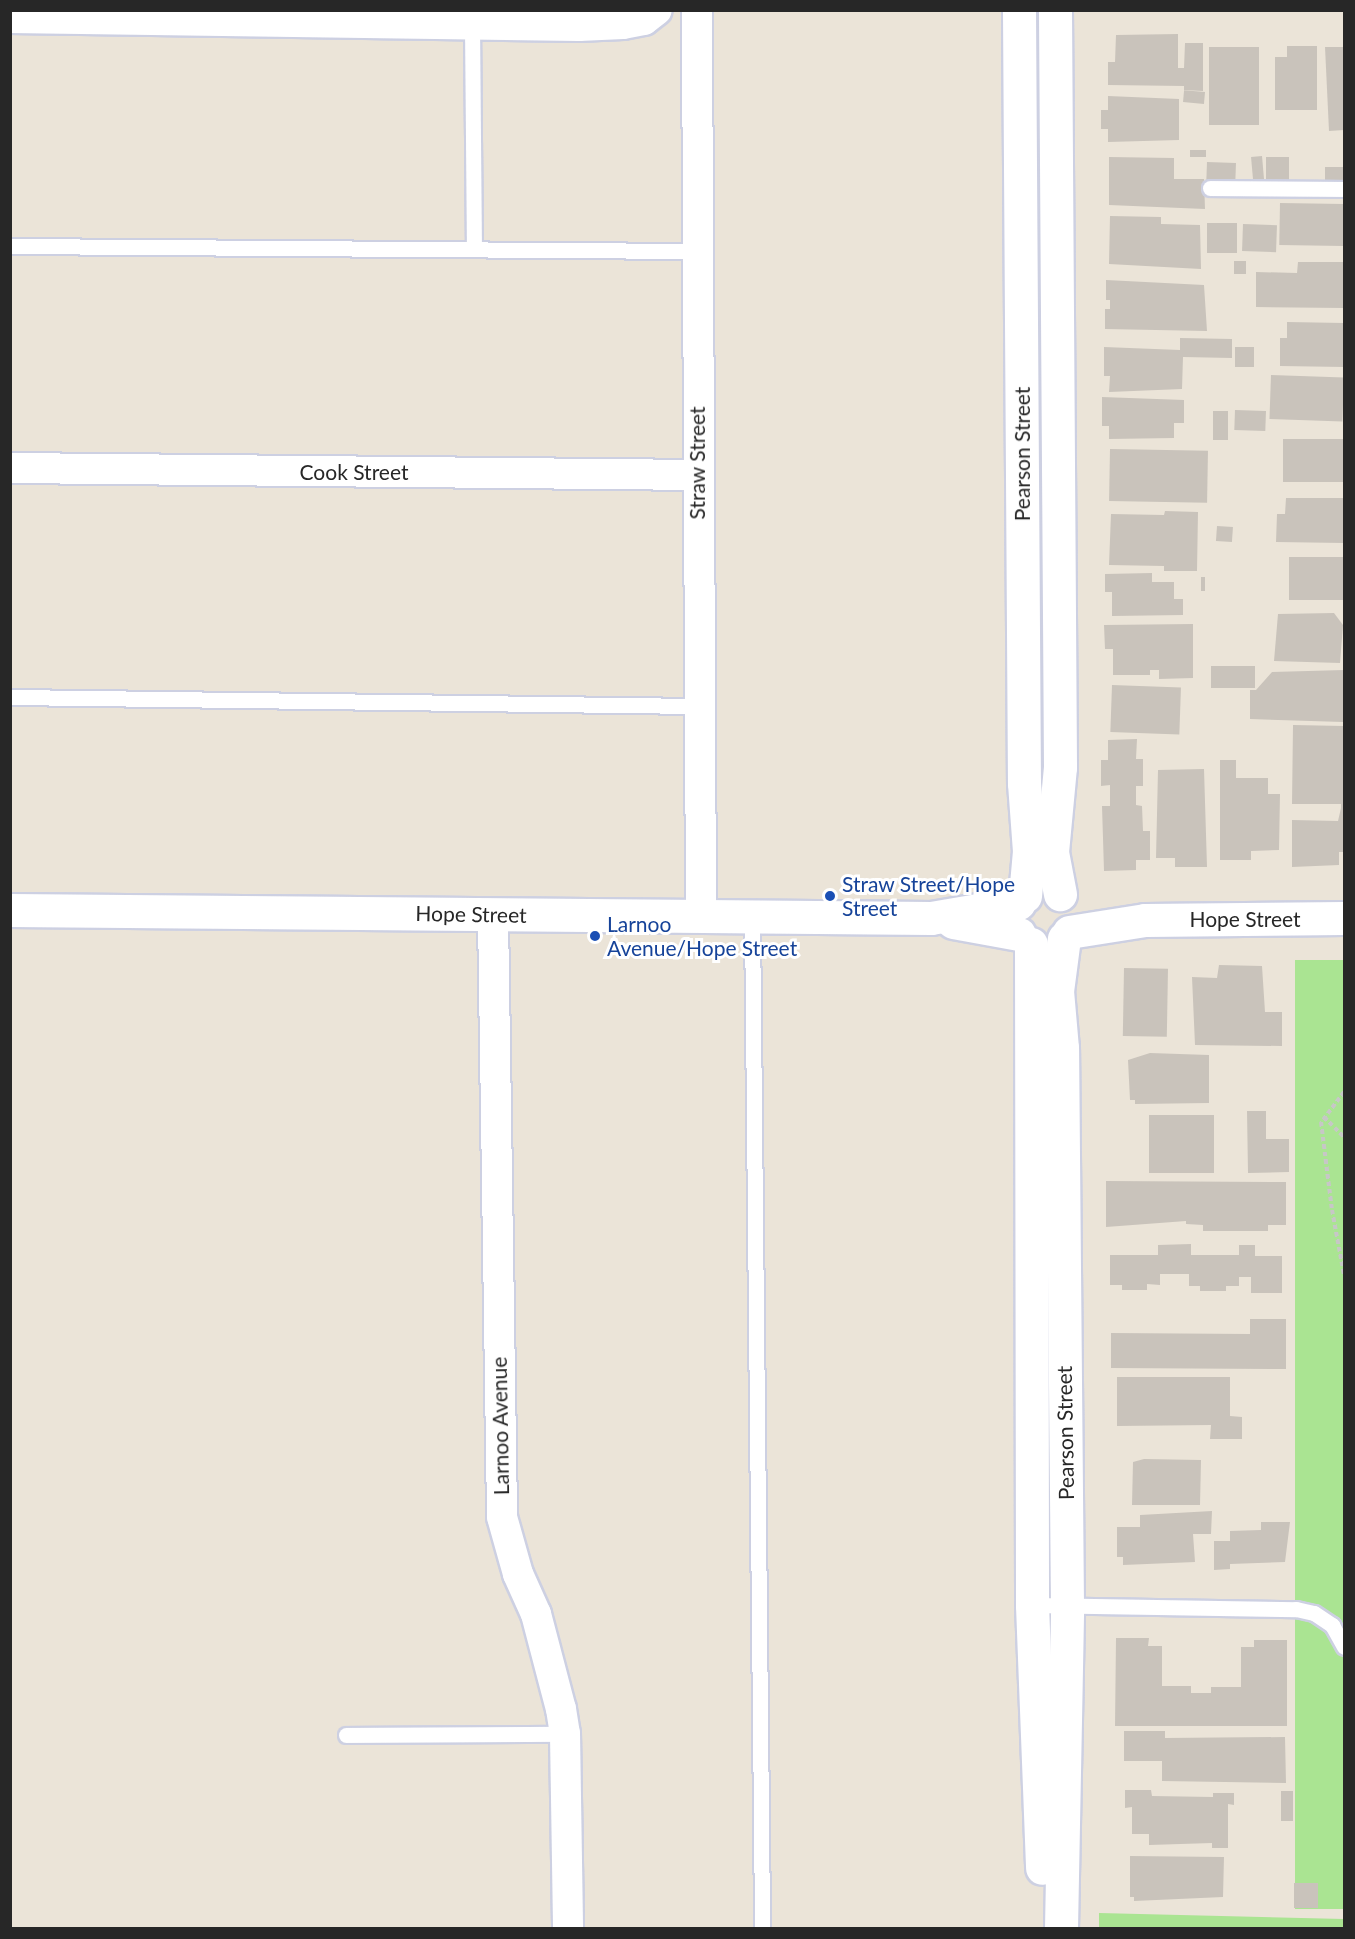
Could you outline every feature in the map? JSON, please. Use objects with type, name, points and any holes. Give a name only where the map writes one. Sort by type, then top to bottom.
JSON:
[{"type":"street","points":[[10,18],[150,15],[420,17],[472,24],[623,17],[644,20],[657,10]]},
{"type":"street","name":"Straw Street","points":[[697,10],[697,475],[701,916]]},
{"type":"street","points":[[1019,11],[1037,16],[1055,11]]},
{"type":"street","name":"Pearson Street","points":[[1019,11],[1024,783],[1029,851],[1023,919],[1034,971],[1028,1067],[1032,1605],[1041,1866],[1055,1929]]},
{"type":"street","name":"Pearson Street","points":[[1055,11],[1060,767],[1052,852],[1065,917],[1057,991],[1062,1048],[1067,1605],[1061,1929]]},
{"type":"street","name":"Cook Street","points":[[10,468],[697,475]]},
{"type":"street","points":[[1042,890],[1065,917],[1048,947],[1023,919],[1042,890]]},
{"type":"street","name":"Hope Street","points":[[10,910],[1023,919]]},
{"type":"street","name":"Larnoo Avenue","points":[[493,915],[502,1517],[555,1679],[565,1734],[568,1929]]},
{"type":"street","name":"Hope Street","points":[[1065,917],[1145,920],[1344,918]]},
{"type":"lane","points":[[472,24],[474,249]]},
{"type":"lane","points":[[1210,188],[1344,189]]},
{"type":"lane","points":[[10,246],[697,251]]},
{"type":"lane","points":[[10,697],[699,706]]},
{"type":"lane","points":[[752,916],[762,1929]]},
{"type":"lane","points":[[1032,1605],[1296,1609],[1314,1613],[1332,1625],[1344,1647]]},
{"type":"lane","points":[[346,1735],[565,1734]]},
{"type":"path","points":[[1344,1092],[1324,1117],[1332,1210],[1344,1275]]},
{"type":"path","points":[[1324,1117],[1344,1137]]},
{"type":"green space","points":[[1295,960],[1344,960],[1344,1909],[1295,1909]]},
{"type":"green space","points":[[1099,1913],[1344,1919],[1344,1928],[1099,1928]]},
{"type":"building","points":[[1178,34],[1178,68],[1184,68],[1185,43],[1203,43],[1203,91],[1184,90],[1184,86],[1108,85],[1108,62],[1115,62],[1116,35]]},
{"type":"building","points":[[1287,46],[1317,46],[1317,110],[1275,110],[1275,57],[1287,57]]},
{"type":"building","points":[[1209,47],[1259,47],[1259,125],[1209,125]]},
{"type":"building","points":[[1325,47],[1344,47],[1344,130],[1329,131]]},
{"type":"building","points":[[1184,90],[1205,92],[1204,104],[1183,102]]},
{"type":"building","points":[[1108,96],[1179,99],[1179,140],[1108,142],[1108,129],[1101,129],[1101,110],[1108,110]]},
{"type":"building","points":[[1190,150],[1206,150],[1206,157],[1190,157]]},
{"type":"building","points":[[1262,156],[1264,179],[1253,180],[1251,157]]},
{"type":"building","points":[[1109,157],[1174,158],[1174,179],[1204,179],[1205,209],[1109,205]]},
{"type":"building","points":[[1266,157],[1289,157],[1289,180],[1266,180]]},
{"type":"building","points":[[1207,162],[1236,163],[1235,181],[1206,180]]},
{"type":"building","points":[[1325,167],[1344,167],[1344,182],[1325,182]]},
{"type":"building","points":[[1280,203],[1344,204],[1343,246],[1279,245]]},
{"type":"building","points":[[1110,216],[1161,217],[1161,224],[1200,225],[1201,269],[1109,264]]},
{"type":"building","points":[[1207,223],[1237,223],[1237,253],[1207,253]]},
{"type":"building","points":[[1243,224],[1277,225],[1276,252],[1242,251]]},
{"type":"building","points":[[1234,261],[1246,261],[1246,274],[1234,274]]},
{"type":"building","points":[[1298,262],[1344,262],[1344,308],[1256,307],[1256,272],[1297,273]]},
{"type":"building","points":[[1106,280],[1204,285],[1207,331],[1105,329],[1105,309],[1110,309],[1110,300],[1106,300]]},
{"type":"building","points":[[1287,322],[1344,323],[1344,367],[1280,366],[1280,338],[1287,338]]},
{"type":"building","points":[[1180,338],[1232,339],[1232,358],[1183,357],[1182,389],[1109,392],[1110,376],[1104,376],[1104,347],[1180,350]]},
{"type":"building","points":[[1235,347],[1254,347],[1254,367],[1235,367]]},
{"type":"building","points":[[1271,375],[1344,378],[1342,422],[1269,419]]},
{"type":"building","points":[[1102,397],[1184,400],[1184,423],[1174,423],[1174,438],[1109,439],[1109,426],[1102,426]]},
{"type":"building","points":[[1235,410],[1266,411],[1265,431],[1234,430]]},
{"type":"building","points":[[1213,411],[1228,411],[1228,440],[1213,440]]},
{"type":"building","points":[[1283,439],[1344,439],[1344,482],[1283,482]]},
{"type":"building","points":[[1110,449],[1208,451],[1207,503],[1109,501]]},
{"type":"building","points":[[1286,498],[1344,498],[1344,543],[1276,542],[1277,514],[1285,514]]},
{"type":"building","points":[[1165,511],[1198,512],[1197,571],[1164,571],[1164,566],[1109,565],[1111,514],[1164,515]]},
{"type":"building","points":[[1217,526],[1233,527],[1232,542],[1216,541]]},
{"type":"building","points":[[1289,557],[1344,557],[1344,600],[1289,600]]},
{"type":"building","points":[[1152,573],[1152,582],[1174,582],[1174,599],[1183,599],[1183,615],[1112,616],[1112,592],[1105,592],[1105,574]]},
{"type":"building","points":[[1201,577],[1205,577],[1205,591],[1201,591]]},
{"type":"building","points":[[1334,613],[1343,625],[1340,663],[1274,661],[1278,614]]},
{"type":"building","points":[[1193,624],[1193,678],[1159,679],[1159,670],[1150,670],[1150,675],[1113,675],[1113,649],[1105,649],[1104,625]]},
{"type":"building","points":[[1211,666],[1255,666],[1255,688],[1211,688]]},
{"type":"building","points":[[1344,670],[1343,722],[1250,719],[1250,690],[1256,690],[1272,672]]},
{"type":"building","points":[[1112,685],[1181,687],[1179,734],[1110,732]]},
{"type":"building","points":[[1293,725],[1344,726],[1344,852],[1339,852],[1339,865],[1292,867],[1292,820],[1338,821],[1341,808],[1341,804],[1292,804]]},
{"type":"building","points":[[1137,739],[1136,759],[1143,759],[1143,786],[1136,786],[1136,805],[1142,806],[1143,831],[1150,831],[1150,860],[1136,860],[1136,870],[1104,871],[1102,806],[1110,806],[1110,785],[1101,786],[1101,760],[1108,760],[1108,740]]},
{"type":"building","points":[[1220,760],[1236,760],[1236,778],[1268,778],[1268,794],[1280,794],[1279,850],[1251,851],[1251,860],[1220,860]]},
{"type":"building","points":[[1204,769],[1207,867],[1175,867],[1175,858],[1156,858],[1158,770]]},
{"type":"building","points":[[1219,965],[1262,966],[1265,1012],[1282,1012],[1282,1046],[1195,1045],[1192,977],[1217,978]]},
{"type":"building","points":[[1124,968],[1168,969],[1167,1037],[1123,1036]]},
{"type":"building","points":[[1150,1053],[1209,1055],[1209,1103],[1135,1104],[1135,1100],[1130,1100],[1128,1060]]},
{"type":"building","points":[[1247,1111],[1266,1111],[1266,1139],[1289,1139],[1289,1172],[1248,1173]]},
{"type":"building","points":[[1149,1115],[1214,1115],[1214,1173],[1149,1173]]},
{"type":"building","points":[[1106,1181],[1286,1182],[1286,1225],[1268,1225],[1268,1231],[1203,1231],[1203,1225],[1186,1224],[1186,1221],[1106,1227]]},
{"type":"building","points":[[1191,1244],[1191,1255],[1239,1255],[1239,1245],[1255,1245],[1255,1256],[1282,1256],[1282,1293],[1251,1293],[1251,1277],[1239,1277],[1239,1286],[1226,1286],[1226,1291],[1200,1291],[1200,1286],[1189,1286],[1189,1274],[1160,1274],[1160,1285],[1147,1284],[1147,1290],[1122,1290],[1122,1285],[1110,1285],[1110,1255],[1158,1255],[1158,1245]]},
{"type":"building","points":[[1250,1319],[1286,1319],[1286,1369],[1111,1368],[1111,1333],[1250,1334]]},
{"type":"building","points":[[1117,1377],[1230,1377],[1230,1416],[1242,1417],[1242,1439],[1210,1439],[1211,1425],[1117,1426]]},
{"type":"building","points":[[1144,1459],[1201,1460],[1200,1505],[1132,1505],[1133,1462]]},
{"type":"building","points":[[1212,1511],[1211,1534],[1193,1534],[1195,1562],[1123,1565],[1123,1557],[1117,1557],[1117,1527],[1140,1527],[1140,1515]]},
{"type":"building","points":[[1261,1522],[1290,1522],[1285,1562],[1230,1564],[1230,1569],[1214,1570],[1214,1541],[1230,1541],[1230,1531],[1261,1530]]},
{"type":"building","points":[[1116,1638],[1149,1638],[1148,1646],[1162,1646],[1162,1686],[1191,1686],[1191,1693],[1211,1693],[1211,1687],[1241,1687],[1241,1647],[1254,1647],[1254,1640],[1287,1640],[1287,1726],[1115,1726]]},
{"type":"building","points":[[1124,1731],[1165,1731],[1165,1738],[1285,1737],[1286,1783],[1162,1781],[1162,1761],[1124,1761]]},
{"type":"building","points":[[1125,1790],[1151,1790],[1152,1796],[1213,1797],[1213,1793],[1234,1793],[1234,1805],[1228,1804],[1228,1848],[1212,1848],[1212,1843],[1149,1845],[1149,1834],[1132,1834],[1132,1807],[1125,1808]]},
{"type":"building","points":[[1281,1791],[1293,1791],[1293,1821],[1281,1821]]},
{"type":"building","points":[[1130,1856],[1224,1857],[1223,1897],[1134,1901],[1134,1897],[1130,1897]]},
{"type":"building","points":[[1294,1883],[1318,1883],[1318,1908],[1294,1908]]},
{"type":"place","name":"Straw Street/Hope Street","points":[[830,896]]},
{"type":"place","name":"Larnoo Avenue/Hope Street","points":[[595,936]]}]
